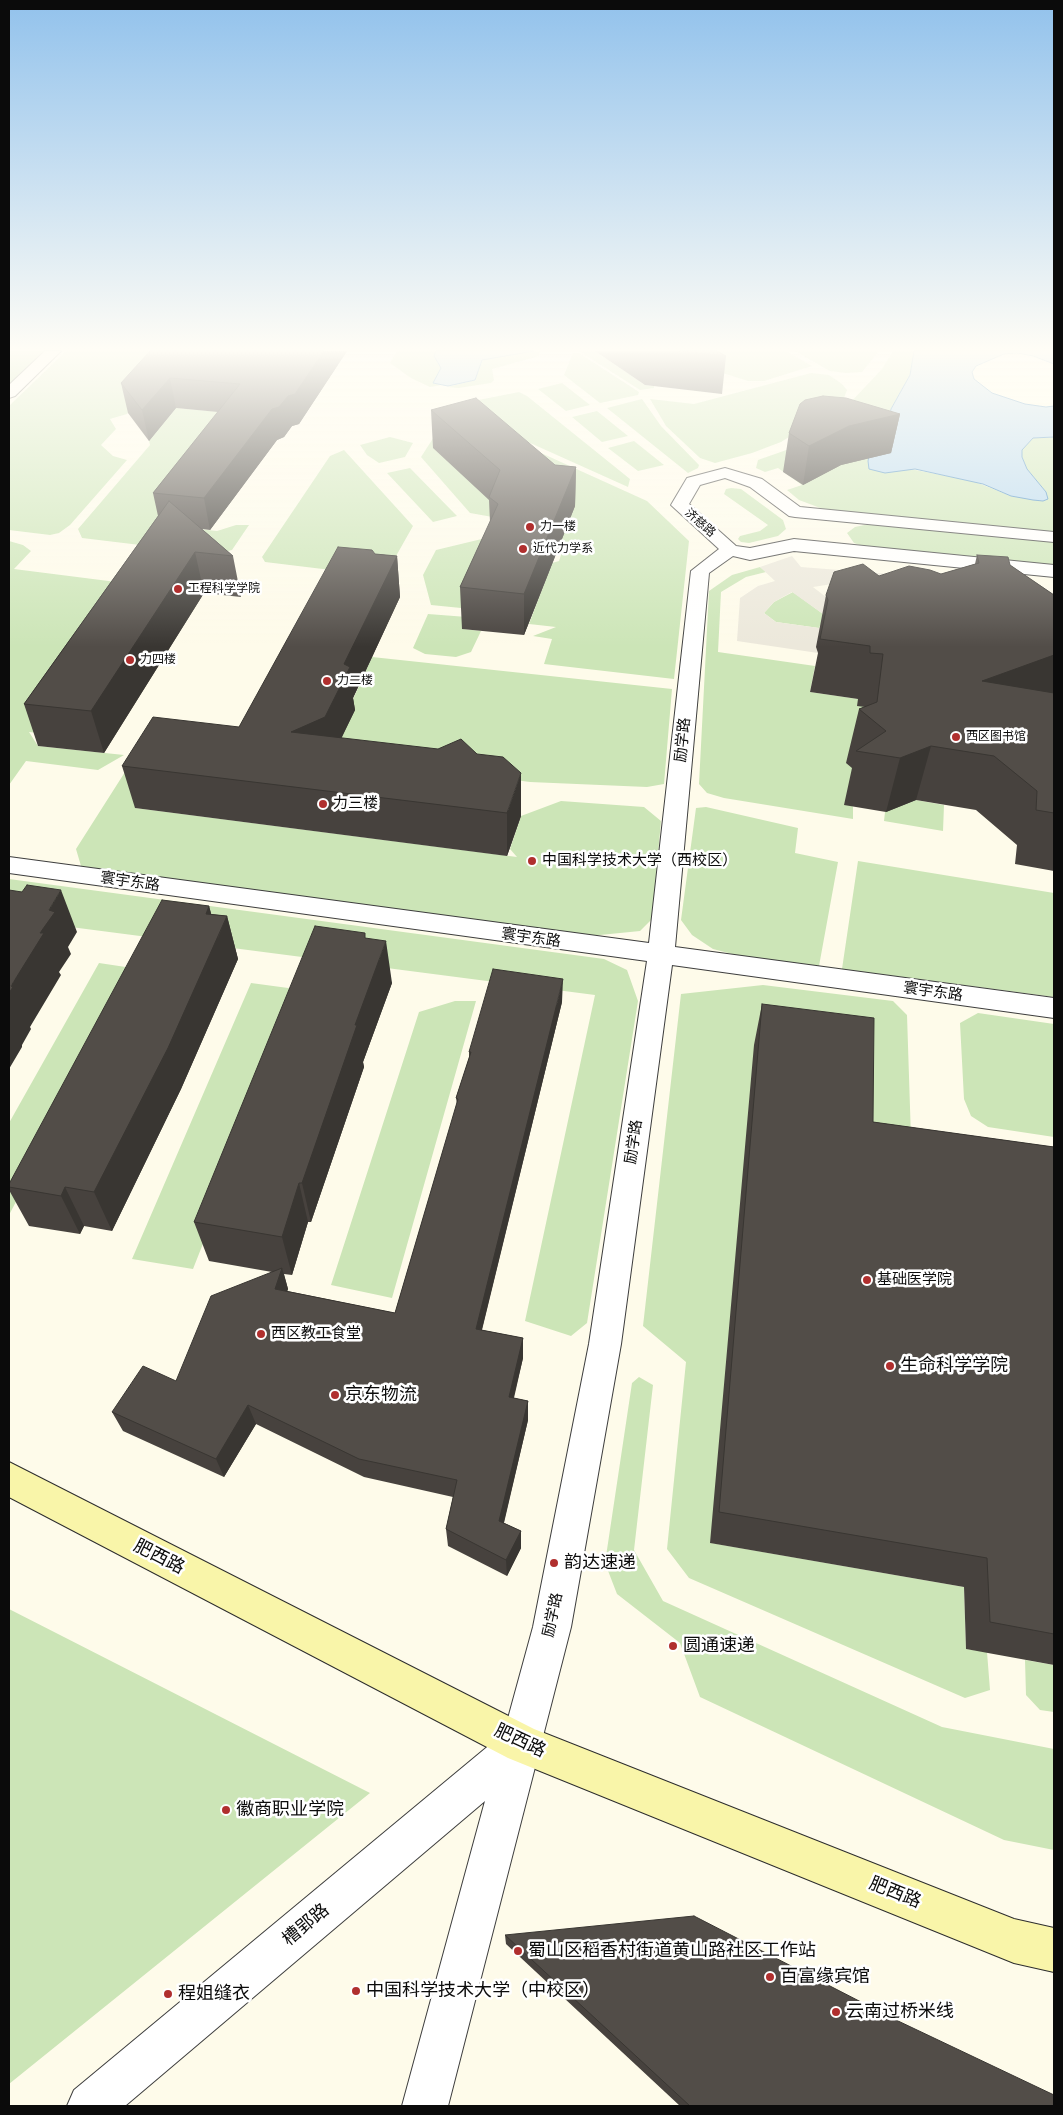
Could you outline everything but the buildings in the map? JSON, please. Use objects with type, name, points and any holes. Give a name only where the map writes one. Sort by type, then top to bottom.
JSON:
[{"type":"main road","name":"肥西路","points":[[9,1479],[522,1744],[1014,1941],[1054,1950]]},
{"type":"street","name":"济慈路","points":[[730,550],[680,505],[693,482],[725,473],[756,483],[796,512]]},
{"type":"street","points":[[796,512],[1054,537]]},
{"type":"street","points":[[794,545],[807,529],[796,512]]},
{"type":"street","points":[[730,550],[750,554],[794,545],[1054,571]]},
{"type":"street","name":"励学路","points":[[425,2106],[552,1627],[604,1344],[661,956],[700,571],[730,550]]},
{"type":"street","name":"寰宇东路","points":[[9,865],[661,956],[1054,1008]]},
{"type":"street","name":"槽郢路","points":[[90,2106],[522,1744]]},
{"type":"green space","points":[[9,450],[106,450],[113,456],[127,460],[70,525],[59,533],[50,535],[9,530]]},
{"type":"green space","points":[[146,450],[218,450],[161,525],[217,531],[236,525],[249,525],[232,550],[215,554],[82,538],[78,529]]},
{"type":"green space","points":[[344,450],[413,526],[387,572],[364,574],[265,562],[262,557],[330,456]]},
{"type":"green space","points":[[363,450],[409,450],[405,457],[379,463],[367,455]]},
{"type":"green space","points":[[426,450],[534,450],[647,501],[689,541],[674,679],[544,664],[552,639],[533,636],[556,627],[529,624],[552,563],[559,561],[562,552],[501,510],[498,518],[470,513],[421,457]]},
{"type":"green space","points":[[545,450],[594,450],[630,479],[628,487]]},
{"type":"green space","points":[[610,450],[645,450],[664,465],[638,471]]},
{"type":"green space","points":[[659,450],[684,450],[699,465],[698,468],[688,473]]},
{"type":"green space","points":[[691,450],[761,450],[715,463],[700,458]]},
{"type":"green space","points":[[787,450],[904,450],[910,469],[973,481],[1011,496],[1043,501],[1046,492],[1027,469],[1022,457],[1022,450],[1054,450],[1054,532],[823,509],[799,500],[787,490],[802,485],[778,468],[765,472],[756,468],[758,460]]},
{"type":"green space","points":[[410,468],[457,516],[433,522],[387,473]]},
{"type":"green space","points":[[726,489],[741,489],[783,520],[786,529],[778,536],[749,543],[741,542],[738,539],[740,536],[760,531],[768,525],[724,494]]},
{"type":"green space","points":[[869,524],[1054,542],[1054,565],[865,547],[854,543],[847,533],[855,527]]},
{"type":"green space","points":[[490,537],[471,609],[431,605],[423,575],[436,550]]},
{"type":"green space","points":[[9,541],[23,545],[31,551],[14,569],[148,586],[60,735],[29,732],[38,746],[124,755],[98,770],[26,761],[9,785]]},
{"type":"green space","points":[[760,567],[766,572],[746,577],[721,592],[718,652],[815,666],[810,692],[858,699],[870,708],[860,774],[850,801],[853,807],[853,819],[724,798],[707,793],[699,784],[709,591],[732,575]]},
{"type":"green space","points":[[793,592],[834,622],[822,622],[819,628],[776,622],[764,613],[774,602]]},
{"type":"green space","points":[[428,614],[467,617],[463,629],[481,631],[471,652],[456,657],[425,654],[413,648]]},
{"type":"green space","points":[[372,657],[672,689],[664,784],[647,787],[530,782],[432,769],[320,747],[350,706]]},
{"type":"green space","points":[[132,761],[135,808],[517,857],[510,849],[521,816],[561,801],[644,807],[661,821],[652,919],[640,931],[590,936],[81,866],[76,849]]},
{"type":"green space","points":[[916,800],[944,805],[943,831],[884,821],[885,812]]},
{"type":"green space","points":[[706,807],[798,828],[795,853],[838,862],[819,966],[740,956],[713,949],[692,935],[681,920],[696,808]]},
{"type":"green space","points":[[858,861],[1054,893],[1054,997],[842,969]]},
{"type":"green space","points":[[9,879],[604,959],[627,970],[638,1001],[587,1323],[571,1336],[525,1321],[595,995],[9,919]]},
{"type":"green space","points":[[99,963],[139,969],[9,1215],[9,1123]]},
{"type":"green space","points":[[251,983],[303,990],[193,1269],[132,1259]]},
{"type":"green space","points":[[763,985],[893,1001],[907,1015],[912,1169],[711,1543],[964,1587],[966,1649],[987,1652],[990,1690],[965,1698],[689,1578],[667,1549],[686,1362],[643,1326],[681,994]]},
{"type":"green space","points":[[455,1001],[476,1001],[392,1298],[331,1285],[419,1012]]},
{"type":"green space","points":[[978,1013],[1054,1024],[1054,1137],[988,1127],[971,1116],[964,1099],[960,1023]]},
{"type":"green space","points":[[639,1377],[653,1385],[634,1550],[663,1601],[942,1727],[1054,1749],[1054,1850],[1004,1840],[700,1697],[680,1643],[617,1594],[605,1563],[632,1383]]},
{"type":"green space","points":[[9,1609],[370,1793],[9,2084]]},
{"type":"green space","points":[[1025,1660],[1054,1665],[1054,1712],[1040,1710],[1026,1695]]},
{"type":"shaded area","points":[[792,556],[801,567],[942,578],[816,647],[818,653],[737,641],[740,598],[758,586],[775,581],[760,567]],"holes":[[[839,583],[848,614],[813,587]],[[792,592],[830,619],[822,622],[819,628],[776,622],[764,613],[774,602]]]},
{"type":"water","points":[[873,450],[1022,450],[1022,457],[1027,469],[1046,492],[1048,499],[1043,501],[1011,496],[983,484],[915,469],[885,473],[869,469],[869,456]]},
{"type":"place","name":"力一楼","points":[[530,527]]},
{"type":"place","name":"近代力学系","points":[[523,549]]},
{"type":"place","name":"工程科学学院","points":[[178,589]]},
{"type":"place","name":"力四楼","points":[[130,660]]},
{"type":"place","name":"力二楼","points":[[327,681]]},
{"type":"place","name":"西区图书馆","points":[[956,737]]},
{"type":"place","name":"力三楼","points":[[323,804]]},
{"type":"place","name":"中国科学技术大学（西校区）","points":[[532,861]]},
{"type":"place","name":"基础医学院","points":[[867,1280]]},
{"type":"place","name":"西区教工食堂","points":[[261,1334]]},
{"type":"place","name":"生命科学学院","points":[[890,1366]]},
{"type":"place","name":"京东物流","points":[[335,1395]]},
{"type":"place","name":"韵达速递","points":[[554,1563]]},
{"type":"place","name":"圆通速递","points":[[673,1646]]},
{"type":"place","name":"徽商职业学院","points":[[226,1810]]},
{"type":"place","name":"蜀山区稻香村街道黄山路社区工作站","points":[[518,1951]]},
{"type":"place","name":"百富缘宾馆","points":[[770,1977]]},
{"type":"place","name":"中国科学技术大学（中校区）","points":[[356,1991]]},
{"type":"place","name":"程姐缝衣","points":[[168,1994]]},
{"type":"place","name":"云南过桥米线","points":[[836,2012]]}]
